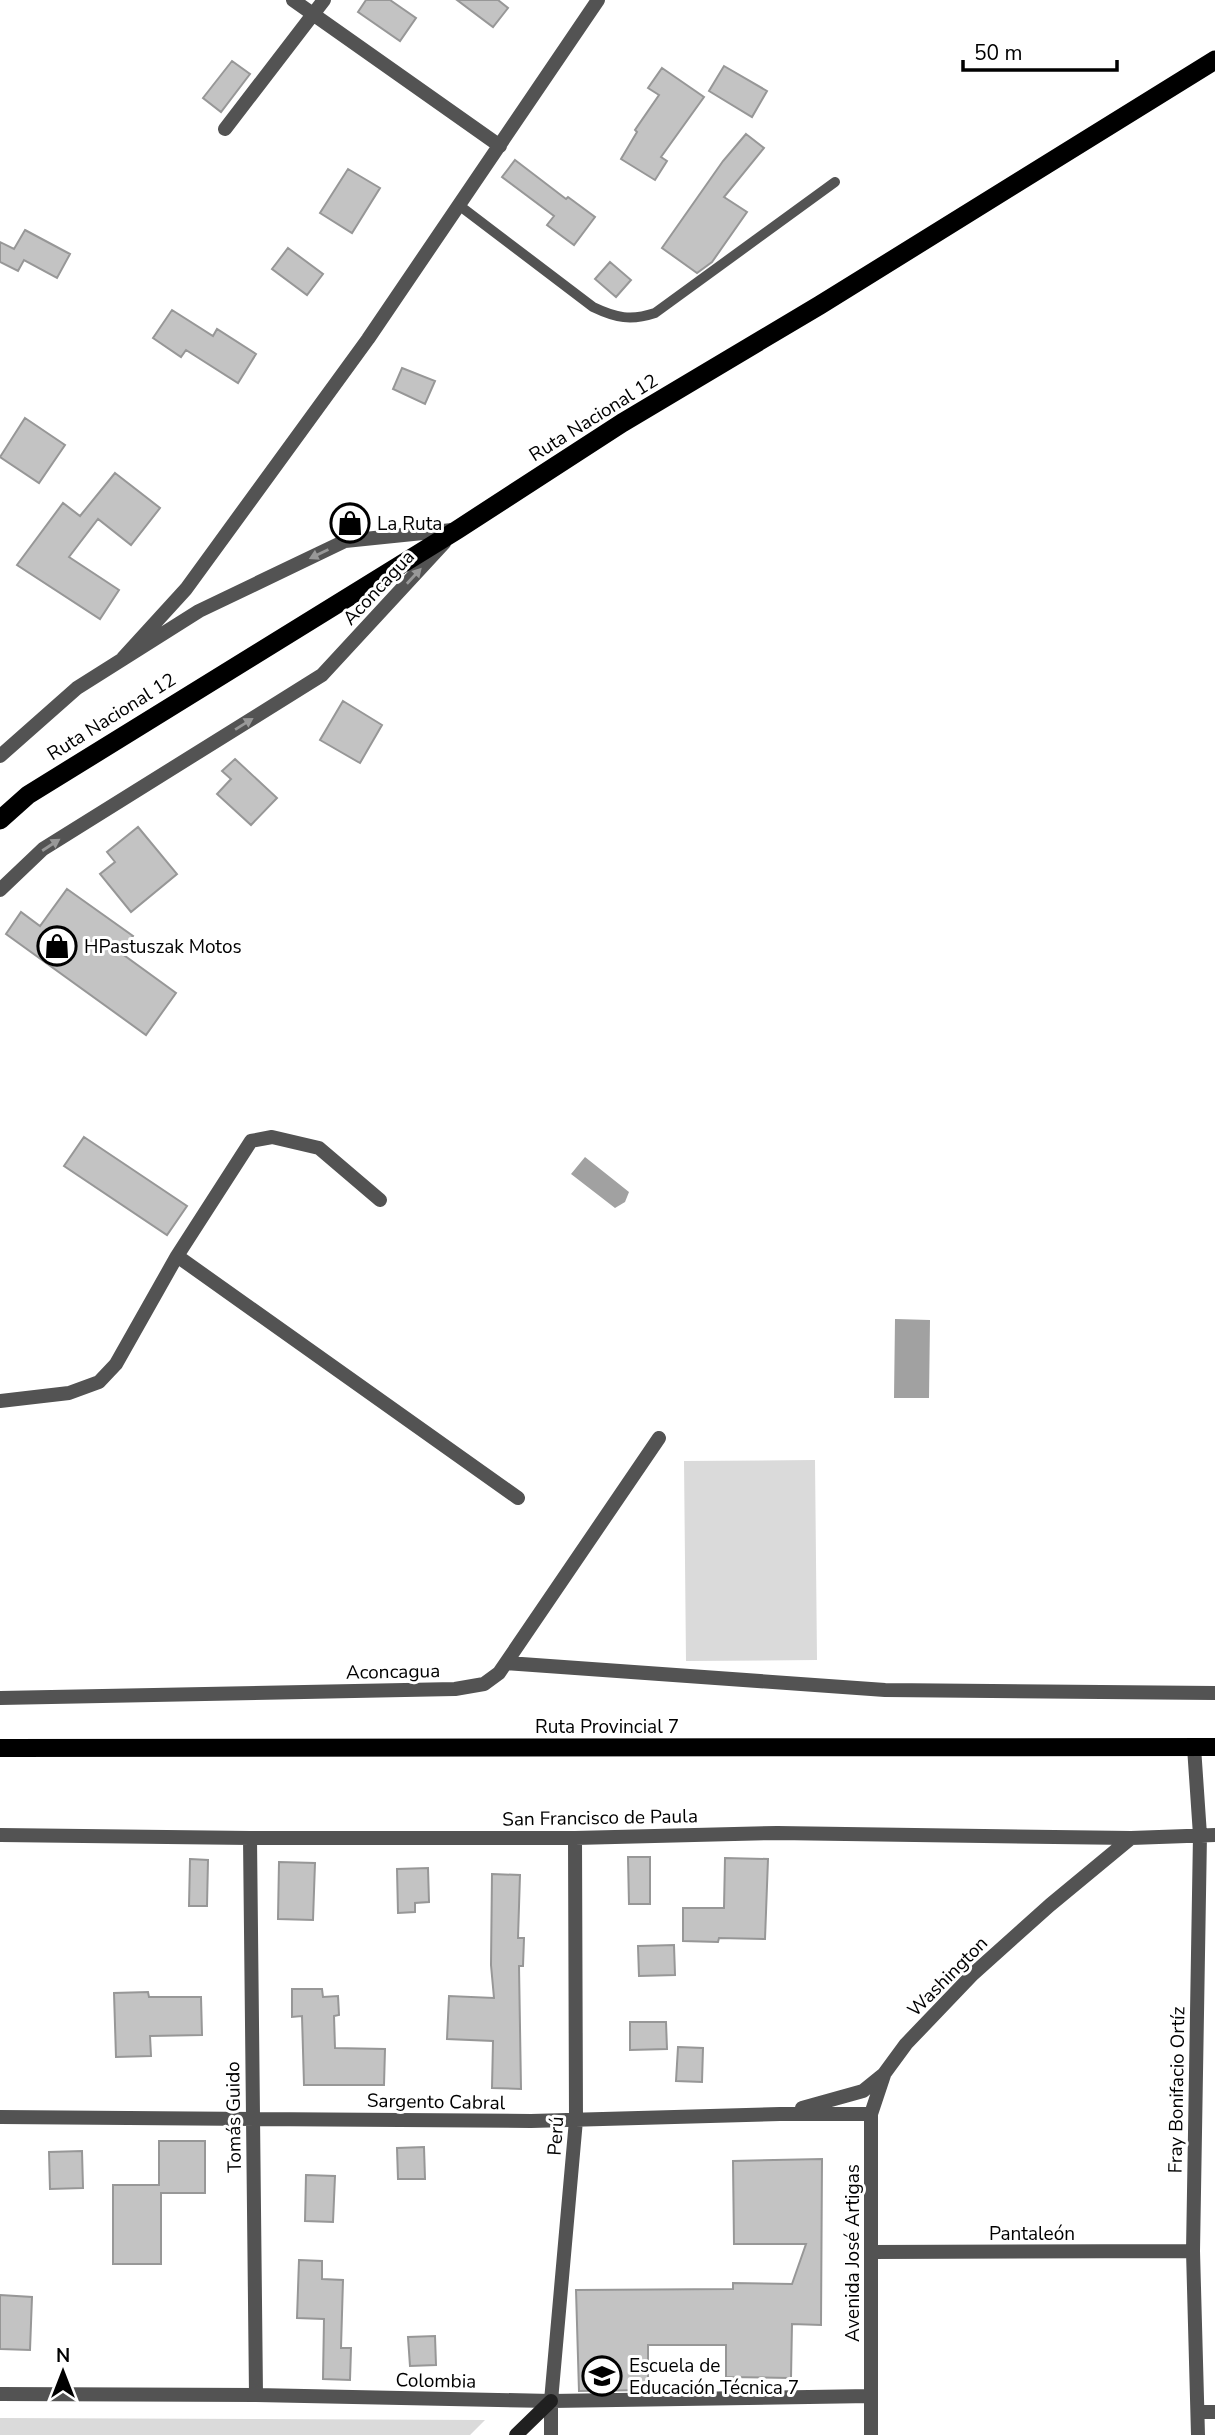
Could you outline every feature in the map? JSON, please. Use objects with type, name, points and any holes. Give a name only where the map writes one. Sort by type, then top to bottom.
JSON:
[{"type":"highway","name":"Ruta Nacional 12","points":[[0,820],[28,795],[457,530],[622,424],[820,305],[1215,60]]},
{"type":"main road","name":"Ruta Provincial 7","points":[[0,1748],[1215,1747]]},
{"type":"main road","points":[[516,2435],[551,2402]]},
{"type":"street","points":[[293,0],[500,146]]},
{"type":"street","points":[[225,129],[324,0]]},
{"type":"street","points":[[123,658],[186,589],[368,339],[598,0]]},
{"type":"street","name":"Aconcagua","points":[[0,756],[77,688],[199,611],[345,541],[457,530]]},
{"type":"street","name":"Aconcagua","points":[[0,890],[43,849],[322,675],[457,530]]},
{"type":"street","points":[[0,1401],[69,1392],[99,1382],[116,1364],[177,1256],[251,1141],[272,1137],[319,1147],[380,1200]]},
{"type":"street","points":[[177,1256],[518,1498]]},
{"type":"street","name":"Aconcagua","points":[[0,1698],[455,1689],[484,1684],[499,1673],[659,1438]]},
{"type":"street","points":[[506,1663],[885,1690],[1215,1693]]},
{"type":"street","name":"Fray Bonifacio Ortíz","points":[[1194,1747],[1208,1835],[1193,2252],[1198,2435]]},
{"type":"street","name":"San Francisco de Paula","points":[[0,1835],[575,1838],[777,1833],[1131,1838],[1208,1835]]},
{"type":"street","name":"Tomás Guido","points":[[250,1838],[256,2395]]},
{"type":"street","name":"Perú","points":[[551,2435],[551,2402],[576,2120],[575,1838]]},
{"type":"street","name":"Washington","points":[[780,2114],[863,2091],[884,2074],[906,2044],[973,1973],[1131,1838]]},
{"type":"street","name":"Avenida José Artigas","points":[[871,2435],[871,2114],[884,2074]]},
{"type":"street","name":"Sargento Cabral","points":[[0,2117],[576,2120],[871,2114]]},
{"type":"street","name":"Pantaleón","points":[[871,2252],[1193,2252]]},
{"type":"street","name":"Colombia","points":[[0,2395],[256,2395],[551,2402],[871,2396]]},
{"type":"street","points":[[1198,2412],[1215,2412]]},
{"type":"lane","points":[[460,206],[593,307],[611,315],[637,319],[656,313],[835,182]]},
{"type":"shaded area","points":[[585,1157],[629,1192],[625,1202],[615,1208],[571,1174]]},
{"type":"shaded area","points":[[895,1319],[930,1320],[929,1398],[894,1398]]},
{"type":"shaded area","points":[[815,1460],[817,1660],[686,1661],[684,1461]]},
{"type":"shaded area","points":[[0,2418],[485,2420],[470,2435],[0,2435]]},
{"type":"building","points":[[366,0],[390,0],[416,18],[400,41],[358,12]]},
{"type":"building","points":[[457,0],[498,0],[508,8],[493,27]]},
{"type":"building","points":[[232,61],[250,74],[221,112],[203,98]]},
{"type":"building","points":[[724,66],[767,91],[752,117],[709,91]]},
{"type":"building","points":[[662,68],[704,97],[661,157],[667,161],[655,180],[621,159],[637,132],[635,130],[659,95],[648,88]]},
{"type":"building","points":[[746,134],[764,148],[724,197],[747,212],[712,262],[697,273],[662,248],[723,161]]},
{"type":"building","points":[[515,160],[566,199],[568,197],[595,217],[574,245],[547,225],[554,216],[502,177]]},
{"type":"building","points":[[348,169],[380,188],[352,233],[320,213]]},
{"type":"building","points":[[25,230],[70,254],[57,278],[24,260],[18,271],[0,262],[0,242],[14,249]]},
{"type":"building","points":[[288,248],[323,274],[307,295],[272,269]]},
{"type":"building","points":[[610,262],[631,280],[616,297],[595,279]]},
{"type":"building","points":[[172,310],[213,336],[217,329],[256,354],[238,383],[186,350],[181,357],[153,338]]},
{"type":"building","points":[[402,368],[435,381],[425,404],[393,389]]},
{"type":"building","points":[[25,418],[65,445],[39,483],[0,457]]},
{"type":"building","points":[[115,473],[160,508],[131,545],[98,519],[69,557],[119,590],[100,619],[17,565],[63,503],[80,516]]},
{"type":"building","points":[[343,701],[382,725],[360,763],[320,740]]},
{"type":"building","points":[[235,759],[277,798],[251,825],[217,794],[231,779],[222,771]]},
{"type":"building","points":[[138,827],[177,874],[131,912],[100,874],[115,862],[107,852]]},
{"type":"building","points":[[67,889],[133,936],[121,953],[176,993],[146,1035],[6,934],[21,912],[40,926]]},
{"type":"building","points":[[84,1137],[187,1206],[167,1235],[64,1166]]},
{"type":"building","points":[[628,1857],[650,1857],[650,1904],[629,1904]]},
{"type":"building","points":[[725,1858],[768,1859],[765,1939],[719,1938],[718,1942],[683,1941],[683,1908],[724,1908]]},
{"type":"building","points":[[190,1859],[208,1860],[207,1906],[189,1906]]},
{"type":"building","points":[[279,1862],[315,1863],[313,1920],[278,1919]]},
{"type":"building","points":[[428,1868],[429,1902],[415,1903],[415,1912],[398,1913],[397,1869]]},
{"type":"building","points":[[492,1874],[520,1875],[518,1938],[524,1938],[523,1966],[519,1966],[521,2089],[492,2088],[493,2041],[447,2039],[449,1996],[494,1998],[491,1965]]},
{"type":"building","points":[[674,1945],[675,1975],[639,1976],[638,1946]]},
{"type":"building","points":[[292,1989],[322,1989],[323,1997],[338,1996],[339,2015],[334,2016],[335,2048],[385,2049],[384,2085],[304,2085],[302,2016],[292,2017]]},
{"type":"building","points":[[148,1992],[149,1997],[201,1997],[202,2035],[150,2036],[151,2056],[116,2057],[114,1993]]},
{"type":"building","points":[[630,2022],[666,2022],[667,2049],[630,2050]]},
{"type":"building","points":[[678,2047],[703,2048],[702,2082],[676,2081]]},
{"type":"building","points":[[159,2141],[205,2141],[205,2193],[161,2193],[161,2264],[113,2264],[113,2185],[159,2185]]},
{"type":"building","points":[[424,2147],[425,2179],[398,2179],[397,2148]]},
{"type":"building","points":[[82,2151],[83,2188],[50,2189],[49,2152]]},
{"type":"building","points":[[822,2159],[821,2325],[792,2324],[791,2378],[726,2377],[726,2345],[648,2345],[648,2390],[579,2391],[576,2290],[733,2289],[733,2283],[792,2284],[806,2244],[734,2244],[733,2161]]},
{"type":"building","points":[[306,2175],[335,2176],[333,2222],[305,2221]]},
{"type":"building","points":[[299,2260],[322,2261],[322,2279],[343,2280],[341,2348],[351,2348],[350,2380],[323,2379],[324,2319],[297,2318]]},
{"type":"building","points":[[0,2295],[32,2297],[30,2350],[0,2349]]},
{"type":"building","points":[[435,2336],[436,2365],[410,2366],[408,2337]]},
{"type":"place","name":"La Ruta","points":[[350,523]]},
{"type":"place","name":"HPastuszak Motos","points":[[57,946]]},
{"type":"place","name":"Escuela de Educación Técnica 7","points":[[602,2376]]}]
